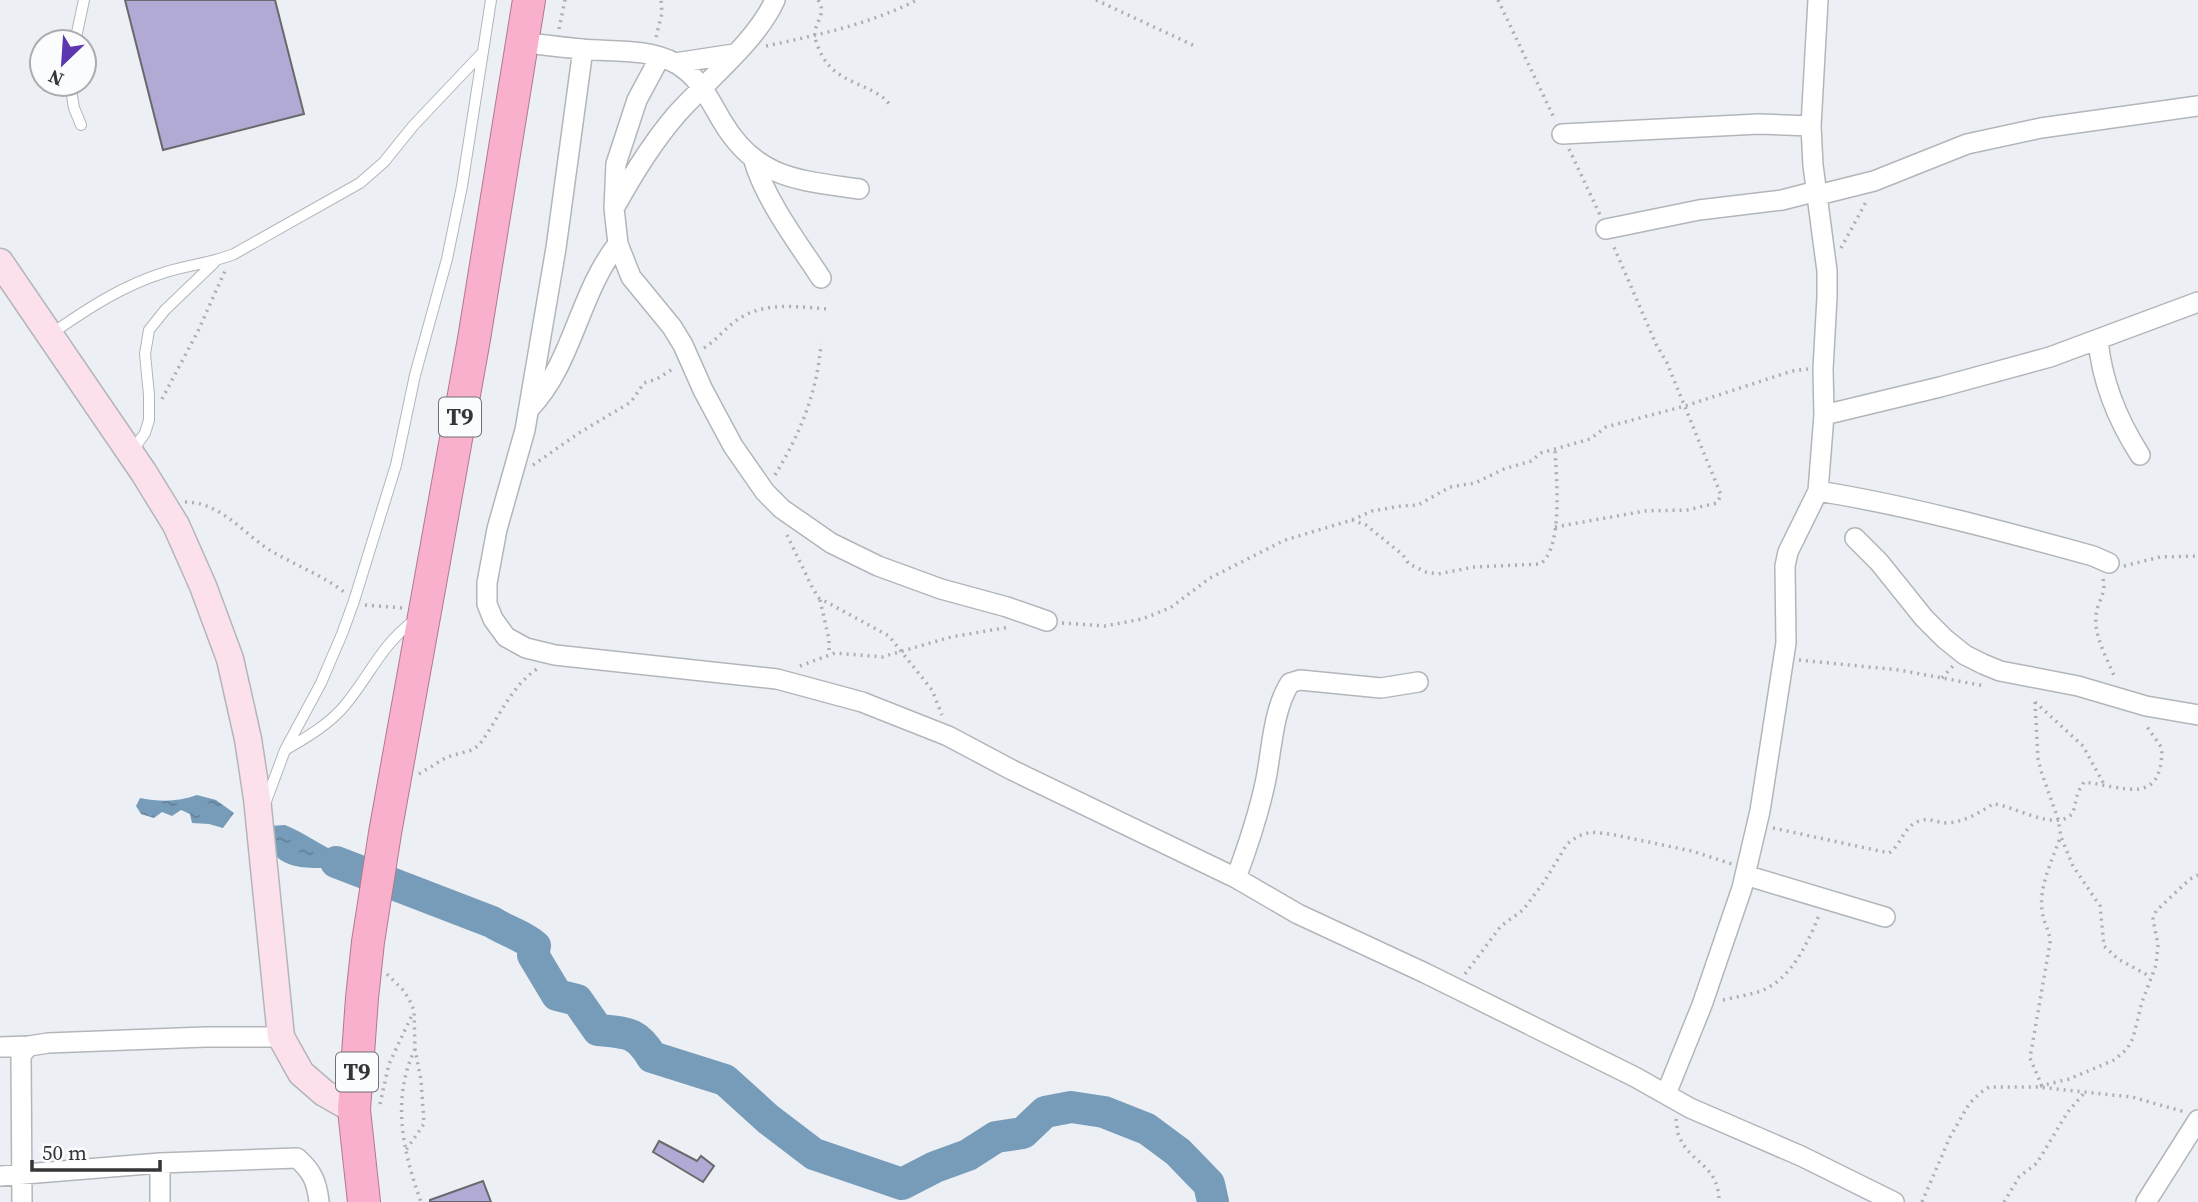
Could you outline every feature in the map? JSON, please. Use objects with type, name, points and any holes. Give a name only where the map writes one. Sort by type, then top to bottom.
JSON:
[{"type":"highway","name":"T9","points":[[364,1202],[367,949],[392,791],[471,353],[529,0]]},
{"type":"main road","points":[[0,262],[164,505],[176,525],[203,586],[230,659],[248,740],[281,1037],[301,1073],[324,1093],[367,1108]]},
{"type":"street","points":[[614,208],[631,178],[663,133],[763,22],[775,0]]},
{"type":"street","points":[[1671,1097],[1746,872],[1757,825],[1784,658],[1787,624],[1785,566],[1788,552],[1818,491],[1824,415],[1827,271],[1813,166],[1811,126],[1818,0],[1828,0]]},
{"type":"street","points":[[522,43],[627,51],[661,59],[687,72],[703,88],[724,125],[754,161],[784,219],[821,278]]},
{"type":"street","points":[[583,49],[556,248],[529,409],[497,529],[486,583],[487,604],[493,619],[506,637],[526,648],[555,655],[777,679],[862,702],[948,736],[1012,770],[1236,878],[1298,914],[1456,989],[1671,1097],[1894,1202]]},
{"type":"street","points":[[661,59],[734,54]]},
{"type":"street","points":[[661,59],[637,100],[616,164],[614,208],[618,244],[631,277],[672,327],[733,446],[765,492],[782,509],[831,542],[878,566],[941,589],[1047,621]]},
{"type":"street","points":[[1606,229],[1699,210],[1782,200],[1874,181],[1966,144],[2041,128],[2198,106]]},
{"type":"street","points":[[1562,134],[1759,124],[1811,126]]},
{"type":"street","points":[[754,161],[789,177],[859,189]]},
{"type":"street","points":[[529,409],[551,382],[603,263],[618,244]]},
{"type":"street","points":[[1824,415],[2050,357],[2198,302]]},
{"type":"street","points":[[2098,340],[2106,387],[2126,432],[2140,455]]},
{"type":"street","points":[[1818,491],[1878,501],[1956,519],[2106,561]]},
{"type":"street","points":[[1855,538],[1880,562],[1924,618],[1965,655],[2015,675],[2078,686],[2136,703],[2198,715]]},
{"type":"street","points":[[1236,878],[1252,835],[1279,708],[1290,683],[1300,680],[1381,688],[1418,682]]},
{"type":"street","points":[[1746,872],[1885,917]]},
{"type":"street","points":[[0,1047],[205,1037],[281,1037]]},
{"type":"street","points":[[22,1202],[21,1055],[29,1046]]},
{"type":"street","points":[[2146,1202],[2193,1117]]},
{"type":"street","points":[[0,1176],[160,1163],[297,1157],[310,1169],[317,1184],[319,1202]]},
{"type":"street","points":[[160,1163],[160,1202]]},
{"type":"lane","points":[[78,28],[84,0]]},
{"type":"lane","points":[[259,820],[285,750],[321,683],[355,601],[396,465],[415,375],[447,259],[462,186],[491,0]]},
{"type":"lane","points":[[51,334],[92,306],[135,283],[168,271],[216,261],[234,254],[360,183],[384,162],[413,126],[483,51]]},
{"type":"lane","points":[[72,98],[80,124]]},
{"type":"lane","points":[[131,454],[145,433],[149,421],[145,354],[149,330],[164,310],[216,261]]},
{"type":"lane","points":[[285,750],[329,722],[347,704],[389,642],[425,609]]},
{"type":"path","points":[[555,46],[565,0]]},
{"type":"path","points":[[660,0],[661,59]]},
{"type":"path","points":[[818,0],[822,11],[815,36],[826,62],[842,77],[884,97],[890,106]]},
{"type":"path","points":[[734,54],[815,36],[874,19],[917,0]]},
{"type":"path","points":[[1096,0],[1197,47]]},
{"type":"path","points":[[1498,0],[1606,229],[1685,406],[1721,495],[1717,503],[1687,510],[1645,511],[1555,527]]},
{"type":"path","points":[[1827,271],[1847,240],[1874,181]]},
{"type":"path","points":[[149,421],[183,363],[234,254]]},
{"type":"path","points":[[511,480],[579,433],[631,402],[643,383],[657,379],[715,342],[738,319],[775,306],[828,309]]},
{"type":"path","points":[[765,492],[808,411],[820,365],[821,344]]},
{"type":"path","points":[[777,679],[792,669],[820,661],[835,653],[875,658],[951,637],[1047,621],[1105,626],[1142,619],[1170,608],[1210,578],[1285,540],[1385,508],[1418,505],[1450,487],[1475,483],[1555,449],[1574,446],[1590,439],[1606,427],[1685,406],[1792,371],[1823,369]]},
{"type":"path","points":[[1352,520],[1366,525],[1403,555],[1409,564],[1426,572],[1437,574],[1474,567],[1540,564],[1547,559],[1552,549],[1555,527],[1555,449]]},
{"type":"path","points":[[164,505],[195,502],[212,509],[237,523],[261,544],[316,573],[355,601],[388,608],[425,609]]},
{"type":"path","points":[[782,509],[781,517],[788,541],[819,597],[829,639],[829,655]]},
{"type":"path","points":[[2114,697],[2115,680],[2095,616],[2105,587],[2102,569],[2106,561],[2121,567],[2160,557],[2198,556]]},
{"type":"path","points":[[819,597],[884,631],[932,691],[940,706],[948,736]]},
{"type":"path","points":[[392,791],[447,757],[472,750],[491,729],[514,691],[527,676],[555,655]]},
{"type":"path","points":[[1784,658],[1899,670],[1993,687]]},
{"type":"path","points":[[2015,675],[2035,702],[2083,746],[2105,786]]},
{"type":"path","points":[[2035,702],[2038,760],[2058,819],[2061,837],[2080,878],[2099,901],[2104,946],[2118,959],[2151,977]]},
{"type":"path","points":[[1757,825],[1889,853],[1894,850],[1909,827],[1921,820],[1950,822],[1980,813],[1993,804],[2045,819],[2066,819],[2073,813],[2078,792],[2084,782],[2144,789],[2153,785],[2159,776],[2162,748],[2146,725],[2136,703]]},
{"type":"path","points":[[1456,989],[1479,953],[1501,926],[1523,910],[1567,844],[1578,836],[1591,832],[1647,841],[1692,851],[1746,872]]},
{"type":"path","points":[[2039,1087],[2030,1058],[2050,943],[2041,900],[2061,837]]},
{"type":"path","points":[[2039,1087],[2069,1079],[2114,1060],[2127,1049],[2133,1038],[2157,957],[2158,945],[2153,919],[2156,911],[2190,879],[2198,876]]},
{"type":"path","points":[[1702,1005],[1763,990],[1779,980],[1803,949],[1826,898]]},
{"type":"path","points":[[367,949],[404,991],[414,1011],[415,1049],[421,1080],[424,1124],[406,1150]]},
{"type":"path","points":[[367,1108],[414,1011]]},
{"type":"path","points":[[415,1049],[402,1089],[401,1125],[421,1202]]},
{"type":"path","points":[[1922,1202],[1950,1137],[1969,1104],[1989,1087],[2039,1087],[2132,1097],[2193,1117]]},
{"type":"path","points":[[2004,1202],[2020,1177],[2037,1163],[2067,1113],[2085,1092]]},
{"type":"path","points":[[1671,1097],[1679,1136],[1713,1175],[1719,1189],[1719,1202]]},
{"type":"water","points":[[197,795],[216,800],[234,813],[223,828],[192,823],[190,814],[181,810],[172,816],[162,812],[154,818],[141,814],[136,806],[140,798],[169,801]]},
{"type":"water","points":[[285,825],[342,855],[330,868],[298,866],[282,861],[271,849],[269,826]]},
{"type":"building","points":[[125,0],[275,0],[304,114],[163,150]]},
{"type":"building","points":[[659,1141],[697,1161],[701,1156],[714,1166],[703,1182],[653,1152]]},
{"type":"building","points":[[483,1181],[491,1202],[430,1202],[430,1200]]},
{"type":"waterway","points":[[336,862],[492,922],[526,939],[535,946],[533,955],[557,995],[577,1000],[598,1030],[630,1035],[641,1042],[652,1057],[725,1080],[768,1119],[814,1154],[902,1184],[935,1167],[968,1155],[996,1137],[1023,1133],[1045,1112],[1071,1107],[1104,1112],[1147,1129],[1178,1152],[1209,1184],[1213,1202]]}]
